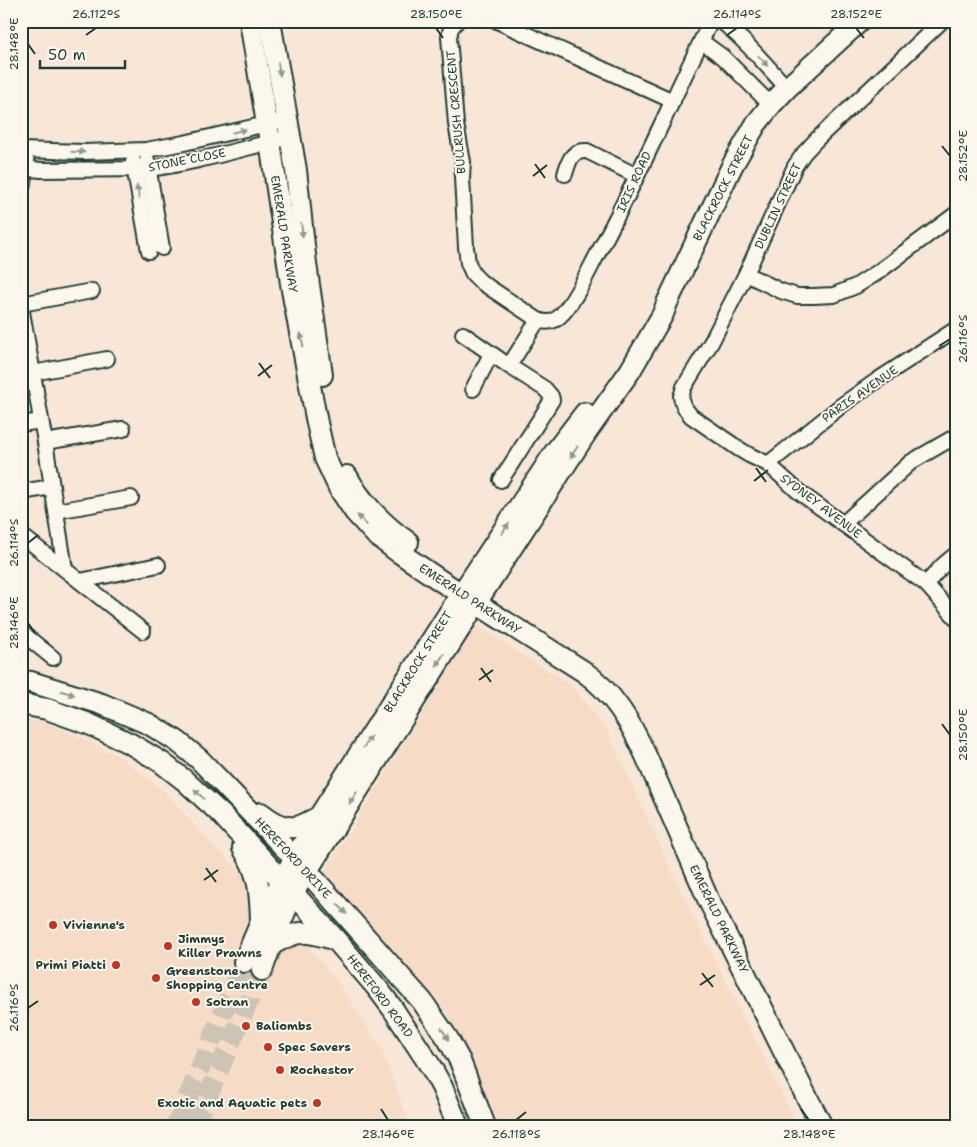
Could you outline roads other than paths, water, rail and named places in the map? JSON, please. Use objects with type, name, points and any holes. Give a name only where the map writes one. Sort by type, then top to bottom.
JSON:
[{"type":"street","name":"EMERALD PARKWAY","points":[[250,21],[292,290],[315,415],[325,458],[339,488],[355,512],[375,534],[397,552],[473,593],[577,656],[606,682],[626,705],[636,720],[685,816],[806,1083],[832,1126]]},
{"type":"street","name":"EMERALD PARKWAY","points":[[270,21],[296,170],[306,264],[328,418],[336,450],[353,488],[380,519],[399,536],[473,593],[594,679],[602,686],[624,714],[646,756],[708,899],[822,1126]]},
{"type":"street","name":"BULLRUSH CRESCENT","points":[[457,21],[451,28],[449,37],[456,124],[463,162],[462,178],[468,263],[473,274],[481,282],[538,320]]},
{"type":"street","points":[[497,21],[673,101]]},
{"type":"street","name":"IRIS ROAD","points":[[538,320],[546,323],[553,321],[560,316],[574,297],[618,217],[711,21]]},
{"type":"street","points":[[721,21],[752,49],[787,88]]},
{"type":"street","name":"BLACKROCK STREET","points":[[301,864],[319,817],[473,593],[630,371],[663,314],[732,166],[756,124],[787,88],[860,21]]},
{"type":"street","name":"DUBLIN STREET","points":[[692,374],[712,341],[746,274],[795,166],[804,153],[942,21]]},
{"type":"street","points":[[701,41],[723,57],[771,106]]},
{"type":"street","name":"STONE CLOSE","points":[[25,151],[146,150],[193,141],[268,133],[289,128]]},
{"type":"street","name":"STONE CLOSE","points":[[24,169],[141,169],[201,159],[268,133]]},
{"type":"street","points":[[141,169],[146,150]]},
{"type":"street","points":[[21,192],[25,151]]},
{"type":"street","points":[[131,151],[141,169],[156,250]]},
{"type":"street","points":[[565,174],[570,159],[580,151],[587,151],[636,176]]},
{"type":"street","points":[[746,274],[797,296],[834,295],[856,286],[878,272],[956,214]]},
{"type":"street","points":[[64,569],[33,373],[25,350],[21,305],[92,291]]},
{"type":"street","points":[[509,366],[538,320]]},
{"type":"street","name":"PARIS AVENUE","points":[[768,464],[879,378],[956,329]]},
{"type":"street","points":[[463,334],[545,389],[551,396],[552,400],[501,480]]},
{"type":"street","points":[[473,389],[492,354]]},
{"type":"street","points":[[33,373],[107,359]]},
{"type":"street","name":"SYDNEY AVENUE","points":[[692,374],[684,386],[681,397],[684,407],[691,416],[739,449],[768,464],[799,492],[926,584],[956,618]]},
{"type":"street","points":[[21,424],[41,421]]},
{"type":"street","points":[[45,442],[124,429]]},
{"type":"street","points":[[843,524],[911,462],[956,436]]},
{"type":"street","points":[[21,492],[52,487]]},
{"type":"street","points":[[56,511],[131,498]]},
{"type":"street","points":[[21,535],[143,631]]},
{"type":"street","points":[[926,584],[956,554]]},
{"type":"street","points":[[80,581],[158,565]]},
{"type":"street","name":"BLACKROCK STREET","points":[[288,887],[271,945],[253,966],[261,922],[288,887],[473,593]]},
{"type":"street","points":[[21,632],[53,658]]},
{"type":"street","name":"HEREFORD DRIVE","points":[[21,680],[102,704],[149,724],[177,740],[199,759],[301,864],[413,990],[437,1022],[460,1061],[485,1126]]},
{"type":"street","name":"HEREFORD DRIVE","points":[[21,704],[47,709],[89,724],[131,744],[161,762],[184,780],[220,814],[288,887]]},
{"type":"street","points":[[219,779],[266,817],[283,826],[291,828],[319,817]]},
{"type":"street","points":[[220,814],[245,851],[256,873],[260,891],[261,922]]},
{"type":"street","name":"HEREFORD ROAD","points":[[288,887],[378,989],[408,1031],[431,1066],[458,1126]]},
{"type":"street","points":[[271,945],[289,935],[303,932],[310,932],[336,940]]},
{"type":"tunnel","points":[[176,1126],[244,962]]},
{"type":"tunnel","points":[[195,1126],[262,970]]},
{"type":"place","name":"Vivienne's","points":[[53,925]]},
{"type":"place","name":"Jimmys Killer Prawns","points":[[168,946]]},
{"type":"place","name":"Primi Piatti","points":[[116,965]]},
{"type":"place","name":"Greenstone Shopping Centre","points":[[156,978]]},
{"type":"place","name":"Sotran","points":[[196,1002]]},
{"type":"place","name":"Baliombs","points":[[246,1026]]},
{"type":"place","name":"Spec Savers","points":[[268,1047]]},
{"type":"place","name":"Rochestor","points":[[280,1070]]},
{"type":"place","name":"Exotic and Aquatic pets","points":[[317,1103]]}]
